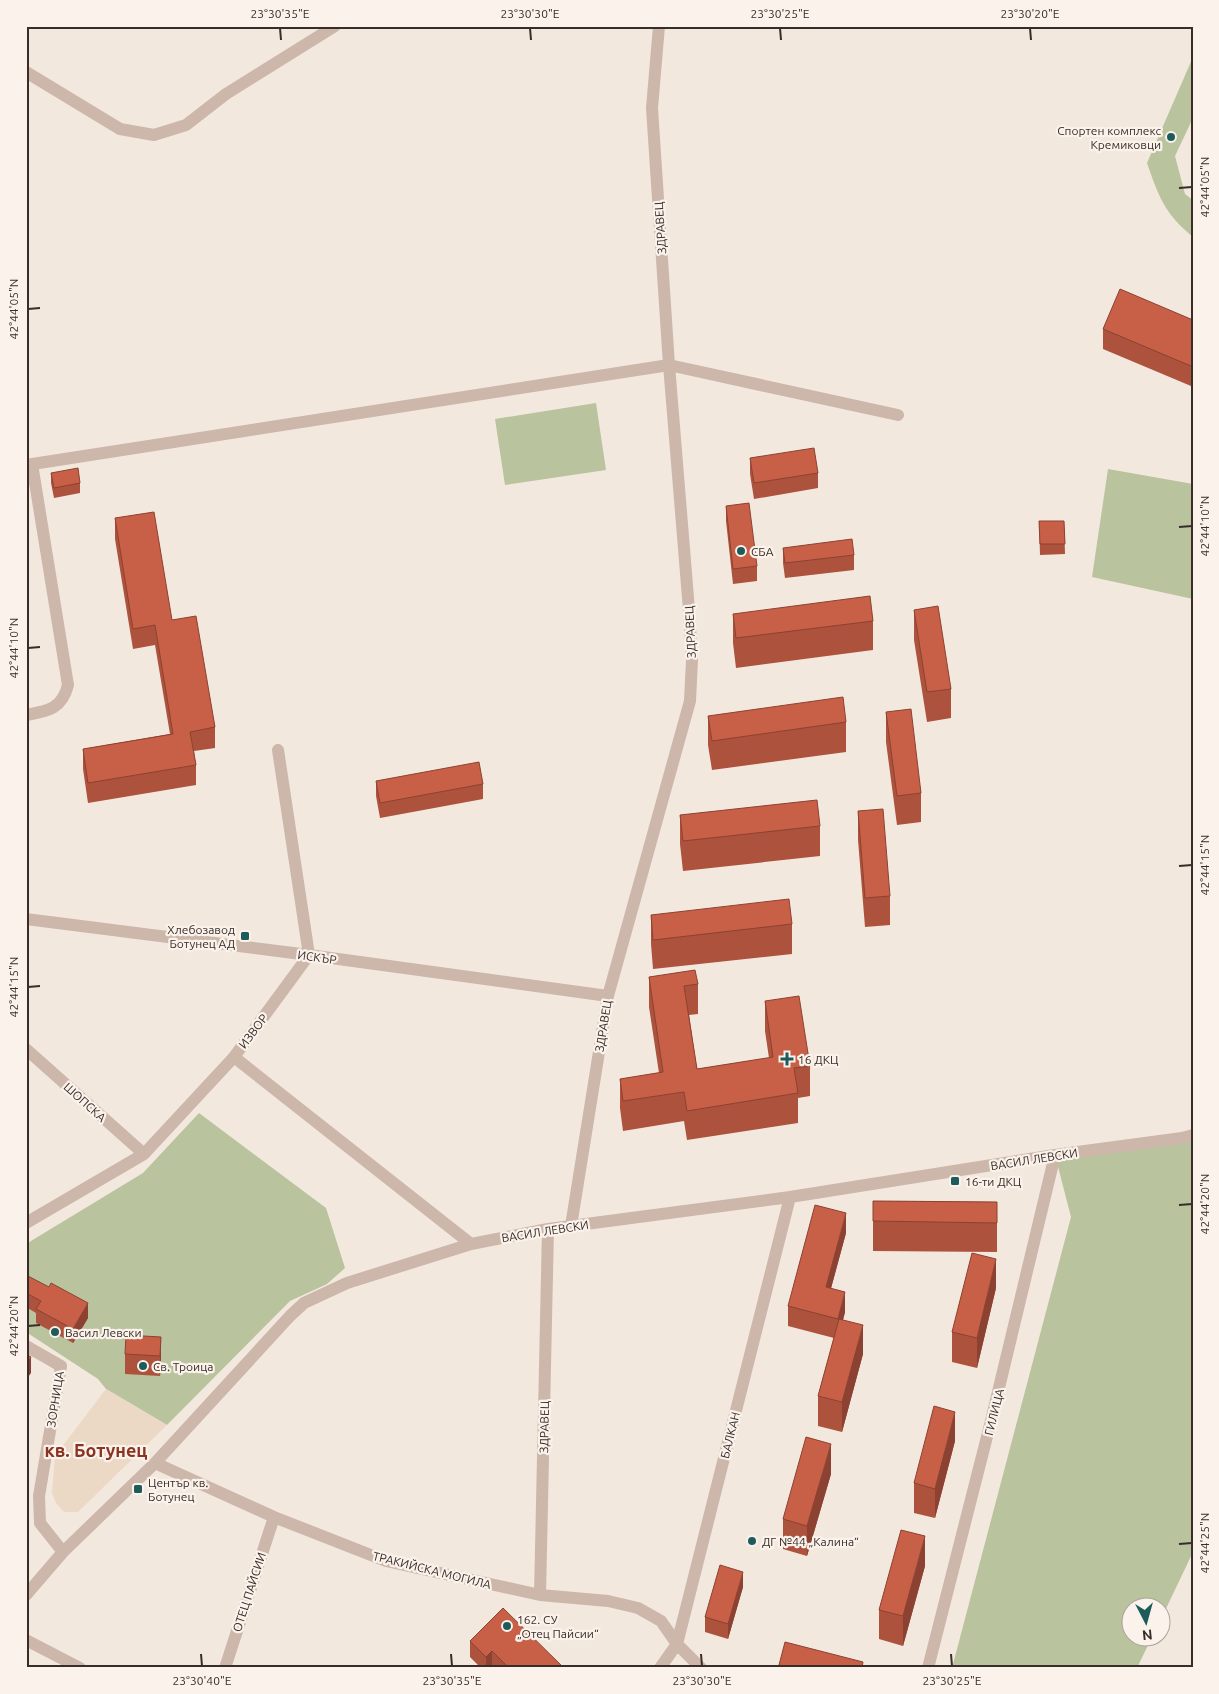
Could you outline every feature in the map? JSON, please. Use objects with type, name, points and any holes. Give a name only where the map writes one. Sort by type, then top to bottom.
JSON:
[{"type":"street","points":[[26,72],[120,129],[154,135],[186,125],[226,94],[335,26]]},
{"type":"street","name":"ЗДРАВЕЦ","points":[[571,1226],[608,996],[690,701],[692,660],[689,610],[669,365],[652,108],[659,26]]},
{"type":"street","points":[[26,715],[48,711],[58,705],[65,697],[68,686],[29,464],[669,365],[898,415]]},
{"type":"street","points":[[278,750],[309,956]]},
{"type":"street","name":"ИСКЪР","points":[[26,919],[608,996]]},
{"type":"street","name":"ИЗВОР","points":[[26,1223],[144,1154],[234,1057],[309,956]]},
{"type":"street","name":"ШОПСКА","points":[[26,1050],[144,1154]]},
{"type":"street","points":[[234,1057],[471,1244]]},
{"type":"street","name":"ВАСИЛ ЛЕВСКИ","points":[[26,1595],[63,1552],[154,1462],[290,1316],[304,1303],[347,1283],[471,1244],[548,1229],[790,1197],[1193,1135]]},
{"type":"street","name":"ГИЛИЦА","points":[[928,1668],[992,1421],[1055,1155]]},
{"type":"street","name":"БАЛКАН","points":[[660,1668],[677,1644],[790,1197]]},
{"type":"street","name":"ЗДРАВЕЦ","points":[[540,1595],[548,1229]]},
{"type":"street","name":"ЗОРНИЦА","points":[[26,1346],[61,1366],[39,1496],[40,1523],[63,1552]]},
{"type":"street","name":"ТРАКИЙСКА МОГИЛА","points":[[154,1462],[274,1517],[386,1561],[540,1595],[571,1596],[608,1601],[638,1608],[660,1621],[677,1644],[701,1668]]},
{"type":"street","name":"ОТЕЦ ПАЙСИИ","points":[[225,1668],[274,1517]]},
{"type":"street","points":[[26,1640],[80,1668]]},
{"type":"green space","name":"Спортен комплекс Кремиковци","points":[[1193,57],[1193,118],[1175,156],[1185,194],[1193,200],[1193,237],[1175,220],[1164,204],[1147,163]]},
{"type":"green space","points":[[596,403],[606,470],[505,485],[495,419]]},
{"type":"green space","points":[[1108,469],[1193,484],[1193,599],[1092,577]]},
{"type":"green space","points":[[199,1113],[326,1208],[345,1268],[327,1284],[290,1301],[167,1425],[106,1389],[98,1379],[26,1332],[26,1244],[143,1173]]},
{"type":"green space","points":[[1193,1135],[1193,1552],[1172,1596],[1122,1596],[1122,1646],[1148,1646],[1137,1668],[952,1668],[1071,1217],[1055,1155]]},
{"type":"shaded area","points":[[106,1389],[167,1425],[78,1512],[64,1512],[56,1503],[52,1493],[55,1456]]},
{"type":"building","points":[[1120,289],[1193,320],[1193,362],[1191,366],[1103,329]]},
{"type":"building","points":[[814,448],[818,473],[754,483],[750,458]]},
{"type":"building","points":[[78,468],[80,483],[54,488],[51,473]]},
{"type":"building","name":"СБА","points":[[749,503],[757,566],[733,569],[726,506]]},
{"type":"building","points":[[154,512],[172,620],[196,616],[215,727],[190,732],[196,765],[88,783],[83,749],[173,734],[155,625],[133,629],[115,518]]},
{"type":"building","points":[[1039,521],[1064,521],[1065,544],[1040,544]]},
{"type":"building","points":[[852,539],[854,555],[785,563],[783,548]]},
{"type":"building","points":[[870,596],[873,621],[736,638],[733,614]]},
{"type":"building","points":[[938,606],[951,689],[927,692],[914,610]]},
{"type":"building","points":[[843,697],[846,722],[712,741],[708,716]]},
{"type":"building","points":[[911,709],[921,793],[897,796],[886,712]]},
{"type":"building","points":[[479,762],[483,784],[380,803],[376,781]]},
{"type":"building","points":[[817,800],[820,826],[683,841],[680,815]]},
{"type":"building","points":[[883,809],[890,896],[865,898],[858,811]]},
{"type":"building","points":[[789,899],[792,924],[653,940],[651,915]]},
{"type":"building","points":[[695,970],[698,984],[684,986],[697,1069],[773,1057],[765,1001],[799,996],[810,1066],[794,1068],[798,1093],[687,1111],[684,1092],[623,1101],[620,1079],[663,1072],[649,977]]},
{"type":"building","points":[[873,1201],[997,1202],[997,1223],[873,1221]]},
{"type":"building","points":[[815,1205],[846,1213],[826,1287],[845,1292],[838,1319],[788,1306]]},
{"type":"building","points":[[972,1253],[996,1259],[977,1338],[952,1332]]},
{"type":"building","points":[[26,1275],[49,1287],[51,1283],[88,1303],[73,1329],[36,1309],[41,1301],[26,1293]]},
{"type":"building","points":[[839,1319],[863,1325],[842,1402],[818,1396]]},
{"type":"building","points":[[126,1335],[161,1337],[160,1356],[125,1354]]},
{"type":"building","points":[[26,1354],[31,1357],[26,1365]]},
{"type":"building","points":[[934,1406],[955,1412],[935,1489],[914,1483]]},
{"type":"building","points":[[806,1437],[831,1444],[807,1526],[783,1519]]},
{"type":"building","points":[[901,1530],[925,1536],[903,1616],[879,1610]]},
{"type":"building","points":[[720,1565],[743,1572],[728,1624],[705,1617]]},
{"type":"building","points":[[503,1608],[564,1668],[509,1668],[492,1651],[486,1657],[470,1641]]},
{"type":"building","points":[[785,1642],[863,1662],[862,1668],[790,1668],[779,1665]]},
{"type":"place","name":"Спортен комплекс Кремиковци","points":[[1171,137]]},
{"type":"place","name":"СБА","points":[[741,551]]},
{"type":"place","name":"Хлебозавод Ботунец АД","points":[[245,936]]},
{"type":"place","name":"16 ДКЦ","points":[[787,1059]]},
{"type":"place","name":"16-ти ДКЦ","points":[[955,1181]]},
{"type":"place","name":"Васил Левски","points":[[55,1332]]},
{"type":"place","name":"Св. Троица","points":[[143,1366]]},
{"type":"place","name":"Център кв. Ботунец","points":[[138,1489]]},
{"type":"place","name":"ДГ №44 „Калина“","points":[[752,1541]]},
{"type":"place","name":"162. СУ „Отец Пайсии“","points":[[507,1626]]},
{"type":"district","name":"кв. Ботунец","points":[[96,1450]]}]
